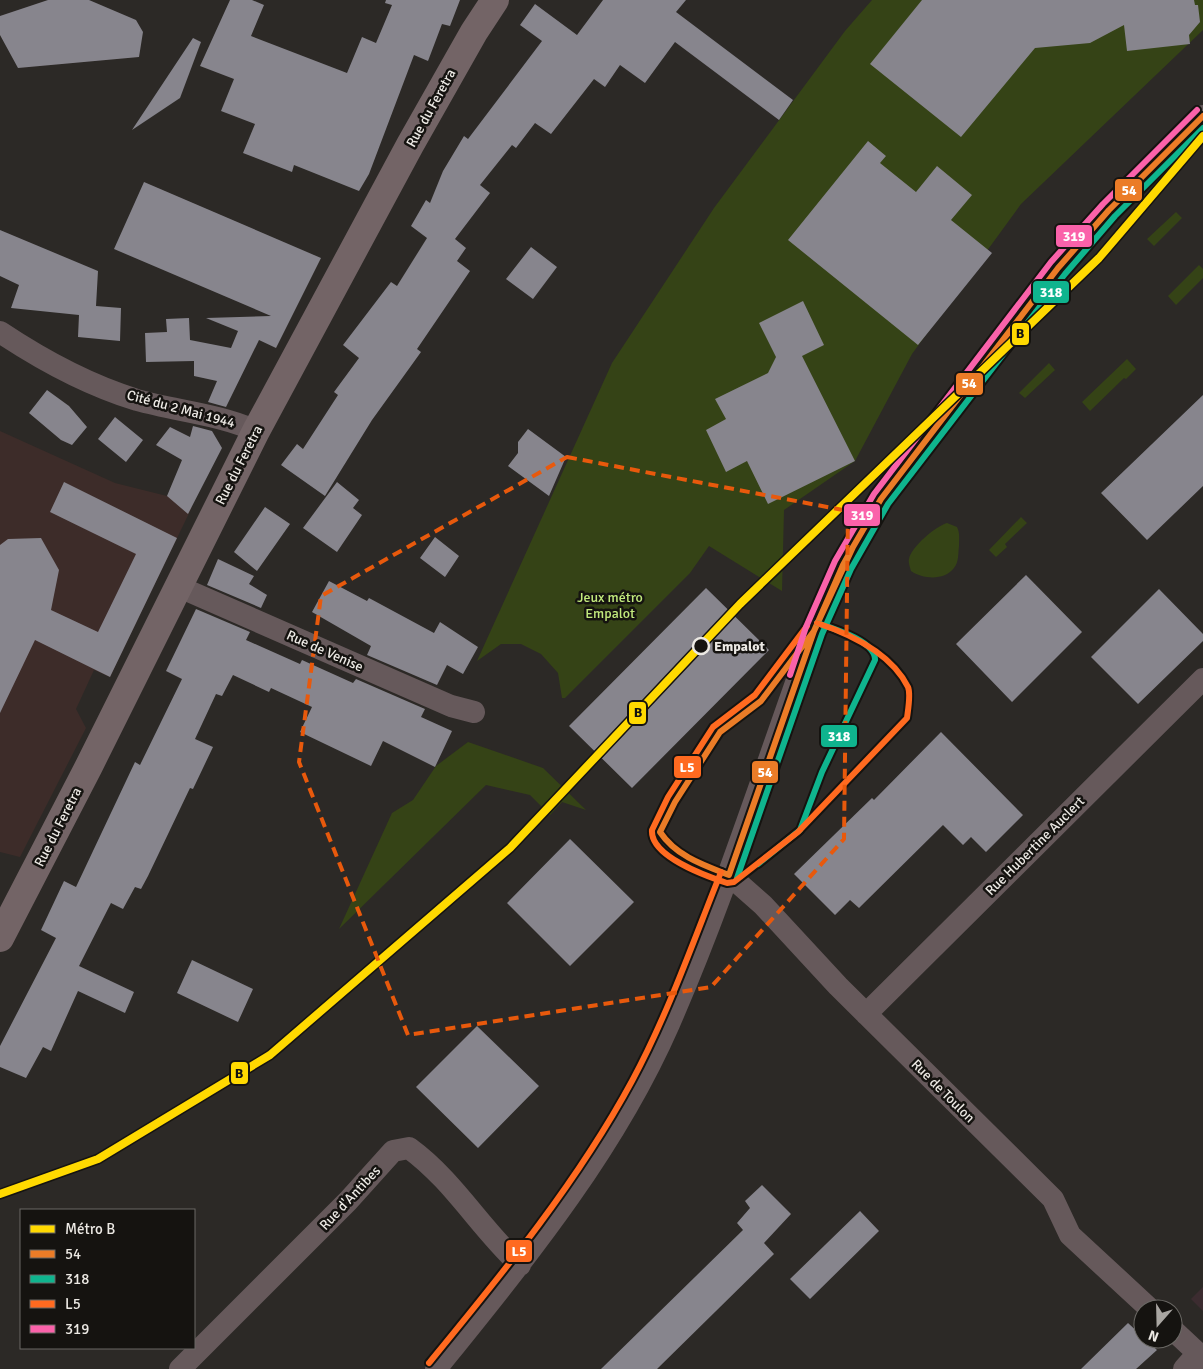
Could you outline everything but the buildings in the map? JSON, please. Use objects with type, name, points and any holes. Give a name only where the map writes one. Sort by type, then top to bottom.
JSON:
[{"type":"street","name":"Rue du Feretra","points":[[0,938],[89,766],[177,586],[256,431],[410,145],[474,32],[495,0]]},
{"type":"street","points":[[436,1369],[520,1265],[575,1189],[639,1087],[669,1025],[729,875],[814,631],[843,565],[881,499],[1058,268],[1109,210],[1203,116]]},
{"type":"street","name":"Cité du 2 Mai 1944","points":[[0,332],[38,357],[86,380],[136,399],[236,422],[256,431]]},
{"type":"street","name":"Rue de Venise","points":[[177,586],[451,706],[474,712]]},
{"type":"street","name":"Rue Hubertine Auclert","points":[[866,1014],[1203,679]]},
{"type":"street","name":"Rue de Toulon","points":[[729,875],[763,905],[866,1014],[1054,1199],[1070,1235],[1139,1299]]},
{"type":"street","name":"Rue d'Antibes","points":[[180,1369],[348,1202],[393,1151],[409,1148],[432,1165],[499,1246],[520,1265]]},
{"type":"street","points":[[1183,1344],[1195,1360]]},
{"type":"highlighted area","points":[[567,457],[848,511],[844,839],[711,987],[408,1035],[299,762],[321,596]]},
{"type":"shaded area","points":[[0,431],[115,483],[167,496],[192,507],[110,677],[94,670],[76,709],[86,728],[20,857],[0,852]]},
{"type":"shaded area","points":[[1203,1287],[1203,1311],[1191,1299]]},
{"type":"green space","name":"Jeux métro Empalot","points":[[872,0],[1203,0],[1203,30],[1021,204],[912,354],[855,461],[784,510],[782,591],[709,546],[690,573],[565,698],[562,698],[558,673],[541,654],[521,644],[501,644],[477,661],[612,363],[714,208],[845,31]]},
{"type":"green space","points":[[1176,212],[1182,218],[1154,246],[1147,239]]},
{"type":"green space","points":[[1199,265],[1203,269],[1203,278],[1176,305],[1168,296]]},
{"type":"green space","points":[[1127,359],[1136,369],[1090,411],[1082,402]]},
{"type":"green space","points":[[1049,363],[1055,370],[1025,398],[1019,393]]},
{"type":"green space","points":[[1021,517],[1027,523],[1005,544],[1007,547],[996,557],[989,550]]},
{"type":"green space","points":[[947,523],[957,527],[959,534],[958,557],[954,568],[939,577],[921,576],[911,571],[909,560],[914,549],[931,533]]},
{"type":"green space","points":[[468,742],[543,768],[586,810],[562,802],[550,815],[530,795],[486,785],[339,929],[392,813],[413,800],[436,766]]},
{"type":"metro line","name":"B","points":[[0,1194],[98,1159],[270,1055],[510,848],[740,604],[1099,258],[1203,136]]},
{"type":"transit line","name":"319","points":[[790,675],[806,627],[835,561],[874,494],[1051,262],[1103,204],[1197,110]]},
{"type":"transit line","name":"54","points":[[1058,268],[1109,210],[1203,116]]},
{"type":"transit line","name":"318","points":[[737,878],[822,634],[851,569],[888,504],[1065,274],[1115,216],[1203,128]]},
{"type":"transit line","name":"54","points":[[881,499],[1058,268]]},
{"type":"transit line","name":"54","points":[[881,499],[1058,268]]},
{"type":"transit line","name":"54","points":[[853,547],[881,499]]},
{"type":"transit line","name":"54","points":[[853,547],[881,499]]},
{"type":"transit line","name":"54","points":[[814,631],[853,547]]},
{"type":"transit line","name":"54","points":[[814,631],[853,547]]},
{"type":"transit line","name":"318","points":[[758,864],[800,830],[822,772],[875,660],[873,653],[861,641],[817,623]]},
{"type":"transit line","name":"L5","points":[[807,626],[755,695],[713,727],[668,797],[652,830],[654,839],[660,848],[681,864],[727,883],[734,882],[798,832],[907,718],[909,690],[901,675],[891,664],[856,639],[817,623]]},
{"type":"transit line","name":"54","points":[[814,631],[729,875],[682,854],[660,832],[675,802],[720,732],[761,701],[814,631]]},
{"type":"transit line","name":"L5","points":[[429,1363],[511,1262],[563,1192],[610,1119],[632,1081],[657,1030],[721,872]]},
{"type":"place","name":"Empalot","points":[[701,646]]}]
